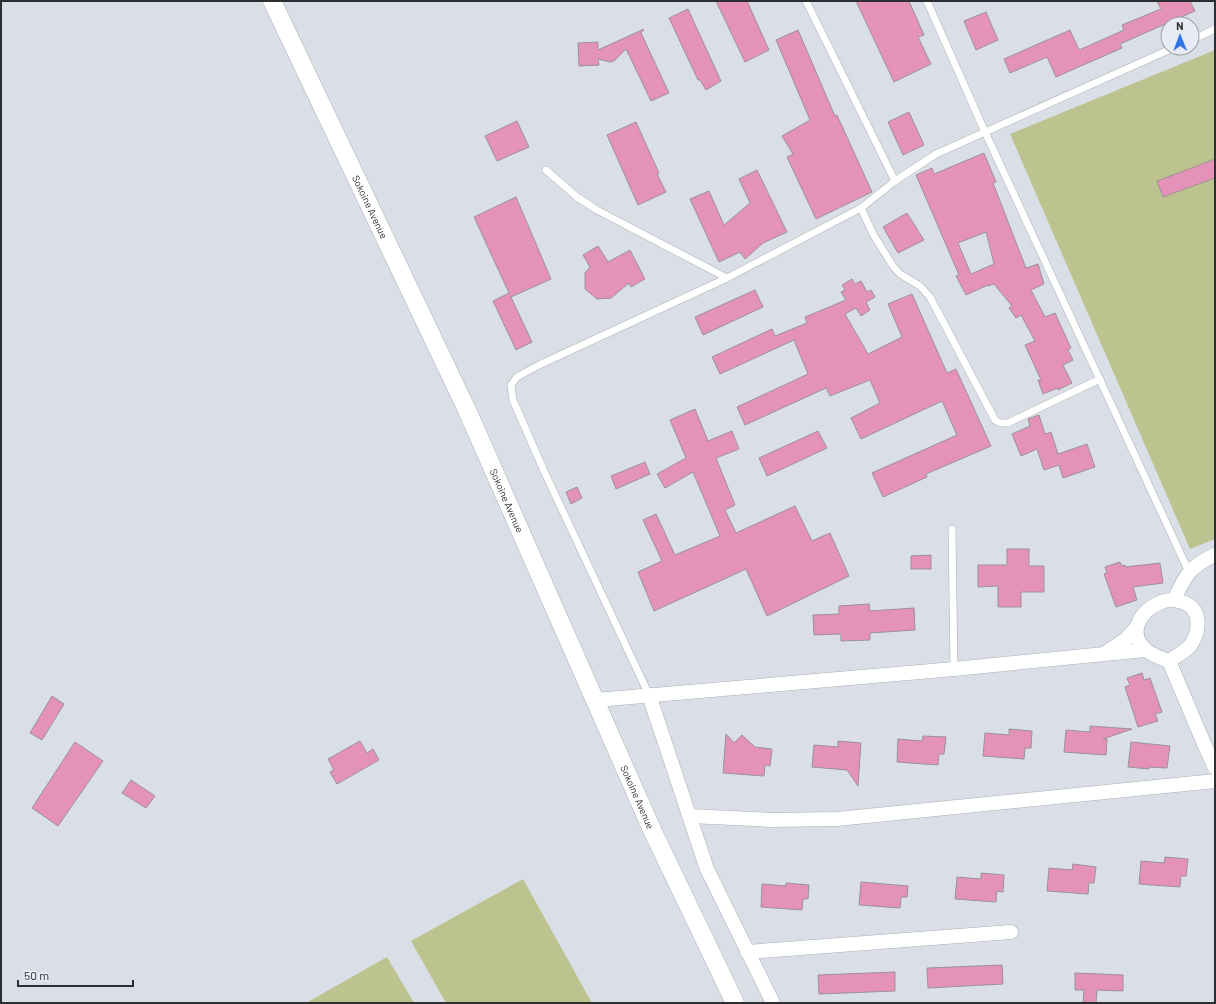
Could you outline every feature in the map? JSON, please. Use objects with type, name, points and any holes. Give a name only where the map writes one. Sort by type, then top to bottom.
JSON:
[{"type":"street","name":"Sokoine Avenue","points":[[272,1],[467,410],[653,832],[735,1003]]},
{"type":"street","points":[[1174,600],[1189,572],[1200,563],[1215,555]]},
{"type":"street","points":[[1103,654],[1126,639],[1136,628],[1148,609],[1162,602],[1174,600],[1188,605],[1196,613],[1198,625],[1195,638],[1189,647],[1169,661]]},
{"type":"street","points":[[1136,628],[1138,639],[1145,650],[1155,656],[1169,661],[1215,768]]},
{"type":"street","points":[[596,700],[954,669],[1145,650]]},
{"type":"street","points":[[649,695],[707,869],[732,917],[747,952],[773,1003]]},
{"type":"street","points":[[690,816],[773,820],[837,819],[1215,780]]},
{"type":"street","points":[[747,952],[1011,932]]},
{"type":"lane","points":[[806,1],[895,181]]},
{"type":"lane","points":[[927,1],[985,132],[1189,572]]},
{"type":"lane","points":[[1200,36],[1215,29]]},
{"type":"lane","points":[[649,695],[544,471],[513,400],[511,386],[517,377],[539,365],[728,278],[861,208],[895,181],[936,154],[1160,54]]},
{"type":"lane","points":[[546,170],[577,197],[597,210],[728,278]]},
{"type":"lane","points":[[861,208],[873,234],[892,266],[900,274],[920,286],[930,297],[995,420],[1000,423],[1008,423],[1100,380]]},
{"type":"lane","points":[[952,529],[954,669]]},
{"type":"green space","points":[[1215,50],[1215,539],[1190,549],[1010,134]]},
{"type":"green space","points":[[523,879],[592,1003],[446,1003],[411,941]]},
{"type":"green space","points":[[387,957],[414,1003],[306,1003]]},
{"type":"building","points":[[716,1],[747,1],[769,50],[745,62]]},
{"type":"building","points":[[856,1],[909,1],[924,35],[918,37],[931,64],[894,82]]},
{"type":"building","points":[[1157,1],[1190,1],[1195,11],[1184,16],[1160,16],[1160,26],[1120,44],[1122,48],[1056,77],[1047,57],[1010,73],[1004,59],[1070,30],[1079,50],[1124,30],[1122,25],[1161,9]]},
{"type":"building","points":[[688,9],[721,81],[706,90],[700,80],[698,80],[669,18]]},
{"type":"building","points":[[986,12],[998,40],[976,50],[964,21]]},
{"type":"building","points":[[644,29],[641,33],[669,93],[651,101],[626,49],[614,61],[610,62],[598,59],[599,65],[579,66],[578,43],[598,42],[598,50]]},
{"type":"building","points":[[798,30],[835,116],[837,115],[872,192],[816,219],[787,157],[793,154],[782,136],[810,120],[776,40]]},
{"type":"building","points":[[909,112],[924,145],[903,155],[888,122]]},
{"type":"building","points":[[517,121],[529,147],[497,161],[485,136]]},
{"type":"building","points":[[636,122],[666,192],[638,205],[607,135]]},
{"type":"building","points":[[984,153],[996,182],[993,183],[1026,268],[1038,264],[1044,284],[1031,290],[1045,317],[1055,313],[1071,348],[1068,350],[1073,360],[1063,365],[1072,383],[1058,390],[1058,388],[1043,394],[1038,380],[1041,380],[1025,345],[1035,341],[1021,315],[1016,318],[1009,308],[1012,306],[994,284],[988,285],[966,295],[956,276],[959,275],[916,175],[932,168],[934,174]],"holes":[[[986,232],[994,264],[971,274],[958,243]]]},
{"type":"building","points":[[1215,159],[1215,178],[1163,197],[1157,181]]},
{"type":"building","points":[[757,170],[787,232],[763,243],[745,259],[740,252],[719,262],[690,199],[709,191],[724,225],[750,203],[739,179]]},
{"type":"building","points":[[516,197],[551,279],[511,297],[532,342],[516,350],[493,301],[509,293],[474,217]]},
{"type":"building","points":[[907,213],[924,240],[898,253],[883,227]]},
{"type":"building","points":[[598,246],[608,262],[630,250],[645,279],[631,287],[629,283],[611,298],[597,299],[585,289],[585,273],[590,267],[583,255]]},
{"type":"building","points":[[852,279],[855,284],[861,281],[867,292],[871,290],[875,297],[866,302],[870,310],[861,316],[856,308],[845,314],[868,354],[902,337],[888,304],[912,294],[947,373],[956,369],[991,446],[926,474],[927,477],[883,497],[872,473],[957,435],[942,401],[861,439],[851,418],[880,403],[870,380],[830,396],[826,388],[745,425],[737,407],[808,374],[794,340],[720,374],[712,357],[772,329],[775,336],[807,323],[805,317],[846,300],[841,292],[845,290],[842,285]]},
{"type":"building","points":[[755,290],[763,307],[703,335],[695,317]]},
{"type":"building","points":[[695,409],[708,441],[732,431],[739,449],[716,458],[735,505],[725,510],[736,533],[795,506],[812,541],[830,533],[849,576],[767,616],[746,569],[654,611],[638,572],[662,561],[643,520],[656,514],[675,555],[720,536],[693,472],[665,488],[657,474],[686,458],[670,420]]},
{"type":"building","points":[[1039,415],[1045,434],[1051,432],[1058,454],[1087,444],[1095,467],[1063,478],[1059,465],[1044,470],[1037,449],[1021,456],[1012,434],[1030,426],[1028,419]]},
{"type":"building","points":[[818,431],[827,448],[767,476],[759,458]]},
{"type":"building","points":[[645,462],[650,474],[616,489],[611,476]]},
{"type":"building","points":[[577,487],[582,498],[571,504],[566,492]]},
{"type":"building","points":[[1007,549],[1029,549],[1029,566],[1044,566],[1044,592],[1021,592],[1021,607],[998,607],[998,586],[978,587],[978,565],[1007,565]]},
{"type":"building","points":[[931,555],[931,569],[911,569],[911,556]]},
{"type":"building","points":[[1120,562],[1122,566],[1125,565],[1125,567],[1160,563],[1163,583],[1133,587],[1137,600],[1116,607],[1104,574],[1107,573],[1105,567]]},
{"type":"building","points":[[869,604],[870,611],[914,608],[915,630],[870,633],[870,640],[841,641],[841,634],[814,635],[813,615],[839,614],[839,606]]},
{"type":"building","points":[[1142,673],[1144,680],[1150,678],[1162,712],[1155,714],[1158,721],[1138,727],[1125,687],[1130,685],[1127,678]]},
{"type":"building","points":[[52,696],[64,704],[42,740],[30,733]]},
{"type":"building","points":[[1090,726],[1132,729],[1103,739],[1107,739],[1106,755],[1064,752],[1066,730],[1090,732]]},
{"type":"building","points":[[1009,729],[1032,731],[1031,748],[1025,748],[1024,759],[983,756],[985,733],[1009,735]]},
{"type":"building","points":[[726,734],[734,743],[742,735],[755,747],[772,749],[770,766],[765,765],[764,776],[723,773]]},
{"type":"building","points":[[923,736],[946,737],[944,754],[939,754],[938,765],[897,762],[898,739],[922,741]]},
{"type":"building","points":[[360,741],[367,753],[373,749],[379,760],[337,784],[330,772],[334,770],[328,759]]},
{"type":"building","points":[[838,741],[861,743],[858,786],[847,770],[812,767],[814,745],[838,747]]},
{"type":"building","points":[[75,742],[103,761],[58,826],[32,808]]},
{"type":"building","points":[[1131,742],[1170,746],[1167,768],[1149,767],[1149,769],[1128,767]]},
{"type":"building","points":[[131,780],[155,796],[146,808],[122,793]]},
{"type":"building","points":[[1165,857],[1188,859],[1186,876],[1181,876],[1180,887],[1139,884],[1141,861],[1164,863]]},
{"type":"building","points":[[1073,864],[1096,867],[1094,883],[1089,883],[1088,894],[1047,891],[1049,868],[1072,870]]},
{"type":"building","points":[[981,873],[1004,875],[1003,892],[997,891],[996,902],[955,899],[957,877],[981,879]]},
{"type":"building","points":[[861,882],[908,886],[907,897],[901,897],[900,908],[859,905]]},
{"type":"building","points":[[786,883],[809,885],[808,899],[803,899],[802,910],[761,907],[762,884],[786,886]]},
{"type":"building","points":[[1002,965],[1003,984],[928,988],[927,968]]},
{"type":"building","points":[[895,972],[895,991],[819,994],[818,975]]},
{"type":"building","points":[[1075,973],[1123,975],[1123,991],[1097,990],[1096,1003],[1083,1003],[1084,990],[1075,990]]}]
